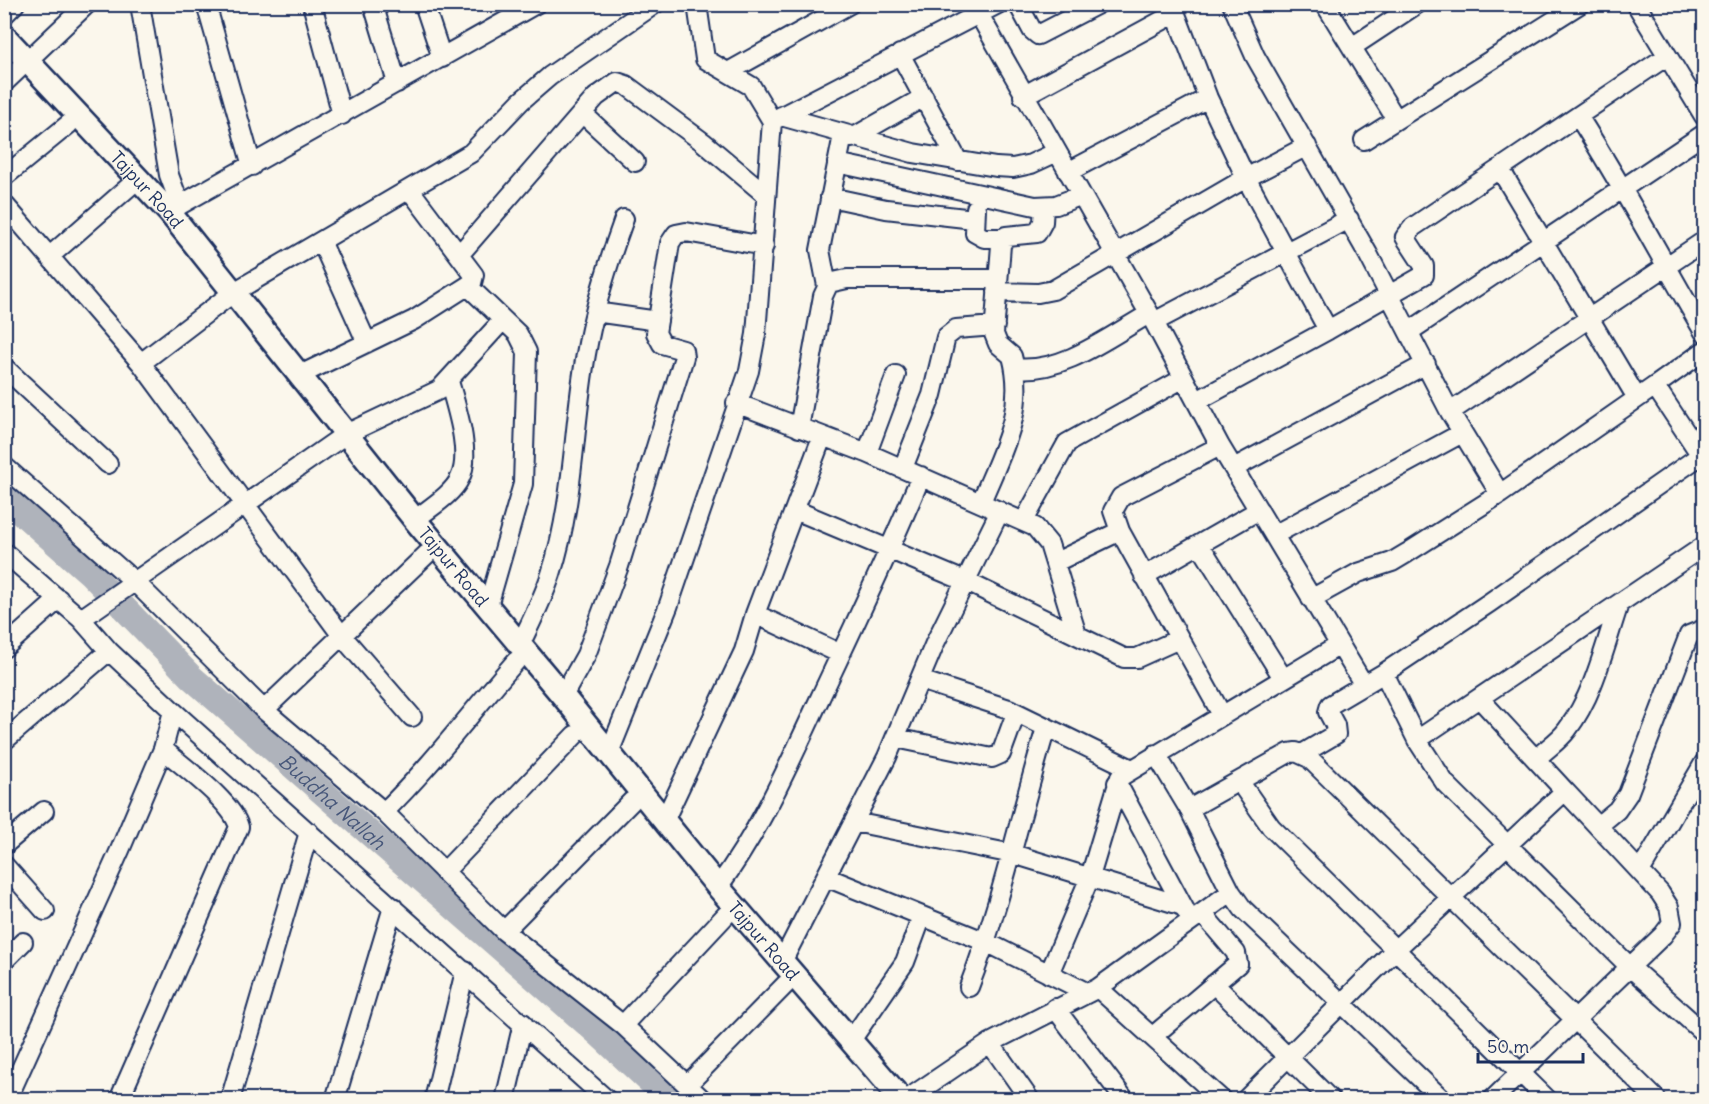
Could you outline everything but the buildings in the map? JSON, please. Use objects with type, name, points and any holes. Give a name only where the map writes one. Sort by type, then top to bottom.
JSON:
[{"type":"main road","name":"Tajpur Road","points":[[4,36],[14,67],[69,124],[133,183],[175,209],[229,296],[427,554],[518,653],[563,696],[718,887],[904,1100]]},
{"type":"main road","name":"Tajpur Road","points":[[14,67],[133,183],[300,375],[340,438],[415,520],[488,606],[575,735],[885,1100]]},
{"type":"street","points":[[4,15],[15,4]]},
{"type":"street","points":[[14,67],[87,4]]},
{"type":"street","points":[[140,4],[175,209],[442,58],[526,7]]},
{"type":"street","points":[[206,4],[252,166]]},
{"type":"street","points":[[312,4],[342,114]]},
{"type":"street","points":[[373,4],[397,83]]},
{"type":"street","points":[[424,4],[442,58]]},
{"type":"street","points":[[141,363],[229,296],[471,153],[543,82],[655,4]]},
{"type":"street","points":[[697,4],[703,55],[711,65],[751,86],[776,119],[913,153],[1014,168],[1031,164],[1057,152]]},
{"type":"street","points":[[728,72],[850,4]]},
{"type":"street","points":[[776,119],[900,54],[976,10],[998,4]]},
{"type":"street","points":[[1018,4],[1032,30],[1038,35],[1098,4]]},
{"type":"street","points":[[1232,4],[1255,56],[1349,219],[1410,331],[1450,412],[1500,494]]},
{"type":"street","points":[[1325,4],[1396,119]]},
{"type":"street","points":[[1352,47],[1417,4]]},
{"type":"street","points":[[1364,140],[1580,4]]},
{"type":"street","points":[[1636,4],[1704,116]]},
{"type":"street","points":[[1023,96],[1174,9],[1209,98],[1246,178],[1328,330]]},
{"type":"street","points":[[976,10],[1151,318],[1220,446],[1338,646],[1364,685]]},
{"type":"street","points":[[900,54],[958,161]]},
{"type":"street","points":[[1197,401],[1419,280],[1426,271],[1406,240],[1408,231],[1667,56]]},
{"type":"street","points":[[459,255],[582,113],[609,86],[620,82],[703,142],[765,194]]},
{"type":"street","points":[[799,428],[827,286],[820,250],[837,163],[848,137],[924,98]]},
{"type":"street","points":[[1068,172],[1209,98]]},
{"type":"street","points":[[582,113],[635,162]]},
{"type":"street","points":[[1578,116],[1624,188],[1704,332]]},
{"type":"street","points":[[609,753],[668,607],[753,355],[764,246],[765,194],[776,119]]},
{"type":"street","points":[[4,177],[69,124]]},
{"type":"street","points":[[1410,331],[1704,134]]},
{"type":"street","points":[[827,286],[836,280],[848,279],[998,285],[1048,292],[1246,178],[1307,146]]},
{"type":"street","points":[[837,163],[1044,206],[1082,195]]},
{"type":"street","points":[[1500,169],[1636,398]]},
{"type":"street","points":[[50,256],[133,183]]},
{"type":"street","points":[[300,375],[414,320],[469,287],[475,277],[410,190]]},
{"type":"street","points":[[978,194],[973,229],[979,236],[1002,238],[1037,233],[1043,222],[1044,206]]},
{"type":"street","points":[[830,197],[886,209],[974,219]]},
{"type":"street","points":[[4,204],[141,363],[342,636],[412,717]]},
{"type":"street","points":[[384,812],[432,761],[518,653],[542,601],[560,538],[577,432],[585,357],[608,262],[624,219]]},
{"type":"street","points":[[1015,368],[1030,369],[1060,362],[1349,219]]},
{"type":"street","points":[[563,696],[586,655],[615,577],[684,357],[683,350],[659,341],[656,333],[670,243],[676,234],[686,232],[764,246]]},
{"type":"street","points":[[981,502],[1015,418],[1015,368],[1010,352],[996,340],[995,326],[1002,238]]},
{"type":"street","points":[[321,241],[367,343]]},
{"type":"street","points":[[1450,412],[1704,241]]},
{"type":"street","points":[[469,287],[522,338],[527,352],[523,484],[488,606]]},
{"type":"street","points":[[595,312],[658,321]]},
{"type":"street","points":[[85,616],[340,438],[430,395],[449,381],[503,320]]},
{"type":"street","points":[[903,468],[932,395],[946,337],[956,329],[995,326]]},
{"type":"street","points":[[1311,599],[1358,573],[1392,562],[1500,494],[1704,351]]},
{"type":"street","points":[[1234,468],[1426,364]]},
{"type":"street","points":[[4,367],[108,464]]},
{"type":"street","points":[[867,453],[896,375]]},
{"type":"street","points":[[1024,521],[1067,443],[1184,378]]},
{"type":"street","points":[[415,520],[454,487],[463,467],[464,443],[449,381]]},
{"type":"street","points":[[1190,809],[1289,753],[1302,754],[1334,736],[1337,731],[1328,707],[1384,673],[1703,456],[1655,386]]},
{"type":"street","points":[[736,403],[867,453],[1024,521],[1043,534],[1056,562],[1077,635]]},
{"type":"street","points":[[1274,535],[1462,433]]},
{"type":"street","points":[[664,821],[744,651],[755,614],[822,437]]},
{"type":"street","points":[[1220,446],[1121,497],[1113,511],[1120,531],[1144,576],[1222,715]]},
{"type":"street","points":[[4,466],[264,710],[384,812],[504,931],[623,1025],[703,1100]]},
{"type":"street","points":[[718,887],[754,831],[798,747],[890,550],[921,476]]},
{"type":"street","points":[[795,510],[967,582],[1124,658],[1137,658],[1179,639]]},
{"type":"street","points":[[1144,576],[1259,510]]},
{"type":"street","points":[[783,960],[896,738],[935,644],[1000,511]]},
{"type":"street","points":[[1056,562],[1120,531]]},
{"type":"street","points":[[1200,545],[1283,678]]},
{"type":"street","points":[[1417,740],[1704,546]]},
{"type":"street","points":[[264,710],[427,554]]},
{"type":"street","points":[[7,559],[85,616],[109,651],[173,711],[607,1100]]},
{"type":"street","points":[[4,648],[59,599]]},
{"type":"street","points":[[1536,759],[1568,729],[1582,704],[1619,604]]},
{"type":"street","points":[[755,614],[841,654]]},
{"type":"street","points":[[1599,825],[1617,810],[1628,794],[1689,635],[1704,628]]},
{"type":"street","points":[[1049,974],[1090,877],[1117,783],[1132,769],[1156,754],[1338,646]]},
{"type":"street","points":[[4,741],[109,651]]},
{"type":"street","points":[[1384,673],[1417,740],[1445,783],[1630,967],[1704,1033]]},
{"type":"street","points":[[920,680],[978,697],[1132,769]]},
{"type":"street","points":[[1480,699],[1641,870],[1669,907],[1672,923],[1663,936],[1492,1100]]},
{"type":"street","points":[[7,1100],[163,749],[173,711]]},
{"type":"street","points":[[896,738],[992,758],[1000,754],[1016,713]]},
{"type":"street","points":[[969,987],[986,942],[1013,854],[1046,728]]},
{"type":"street","points":[[444,872],[575,735]]},
{"type":"street","points":[[119,1100],[239,827],[235,817],[221,801],[163,749]]},
{"type":"street","points":[[1156,754],[1190,809],[1231,892],[1243,909],[1443,1100]]},
{"type":"street","points":[[1302,754],[1576,1018],[1657,1100]]},
{"type":"street","points":[[1641,870],[1704,763]]},
{"type":"street","points":[[1239,781],[1271,827],[1548,1100]]},
{"type":"street","points":[[1117,783],[1193,914],[1233,948],[1239,958],[1238,964],[1153,1036]]},
{"type":"street","points":[[1245,1100],[1396,949],[1565,791]]},
{"type":"street","points":[[504,931],[632,801]]},
{"type":"street","points":[[4,845],[44,811]]},
{"type":"street","points":[[854,822],[1013,854],[1090,877],[1193,914]]},
{"type":"street","points":[[230,1100],[309,832]]},
{"type":"street","points":[[4,865],[45,911]]},
{"type":"street","points":[[826,878],[986,942],[1049,974],[1093,990],[1153,1036],[1222,1100]]},
{"type":"street","points":[[904,1100],[990,1043],[1093,990],[1193,914],[1231,892]]},
{"type":"street","points":[[335,1100],[393,907]]},
{"type":"street","points":[[623,1025],[726,915]]},
{"type":"street","points":[[852,1039],[905,962],[922,916]]},
{"type":"street","points":[[4,961],[23,942]]},
{"type":"street","points":[[434,1100],[465,971]]},
{"type":"street","points":[[687,1085],[786,984]]},
{"type":"street","points":[[1214,984],[1331,1100]]},
{"type":"street","points":[[1055,1008],[1125,1100]]},
{"type":"street","points":[[505,1100],[523,1023]]},
{"type":"street","points":[[990,1043],[1030,1100]]},
{"type":"waterway","name":"Buddha Nallah","points":[[4,497],[90,573],[191,677],[599,1034],[670,1100]]}]
